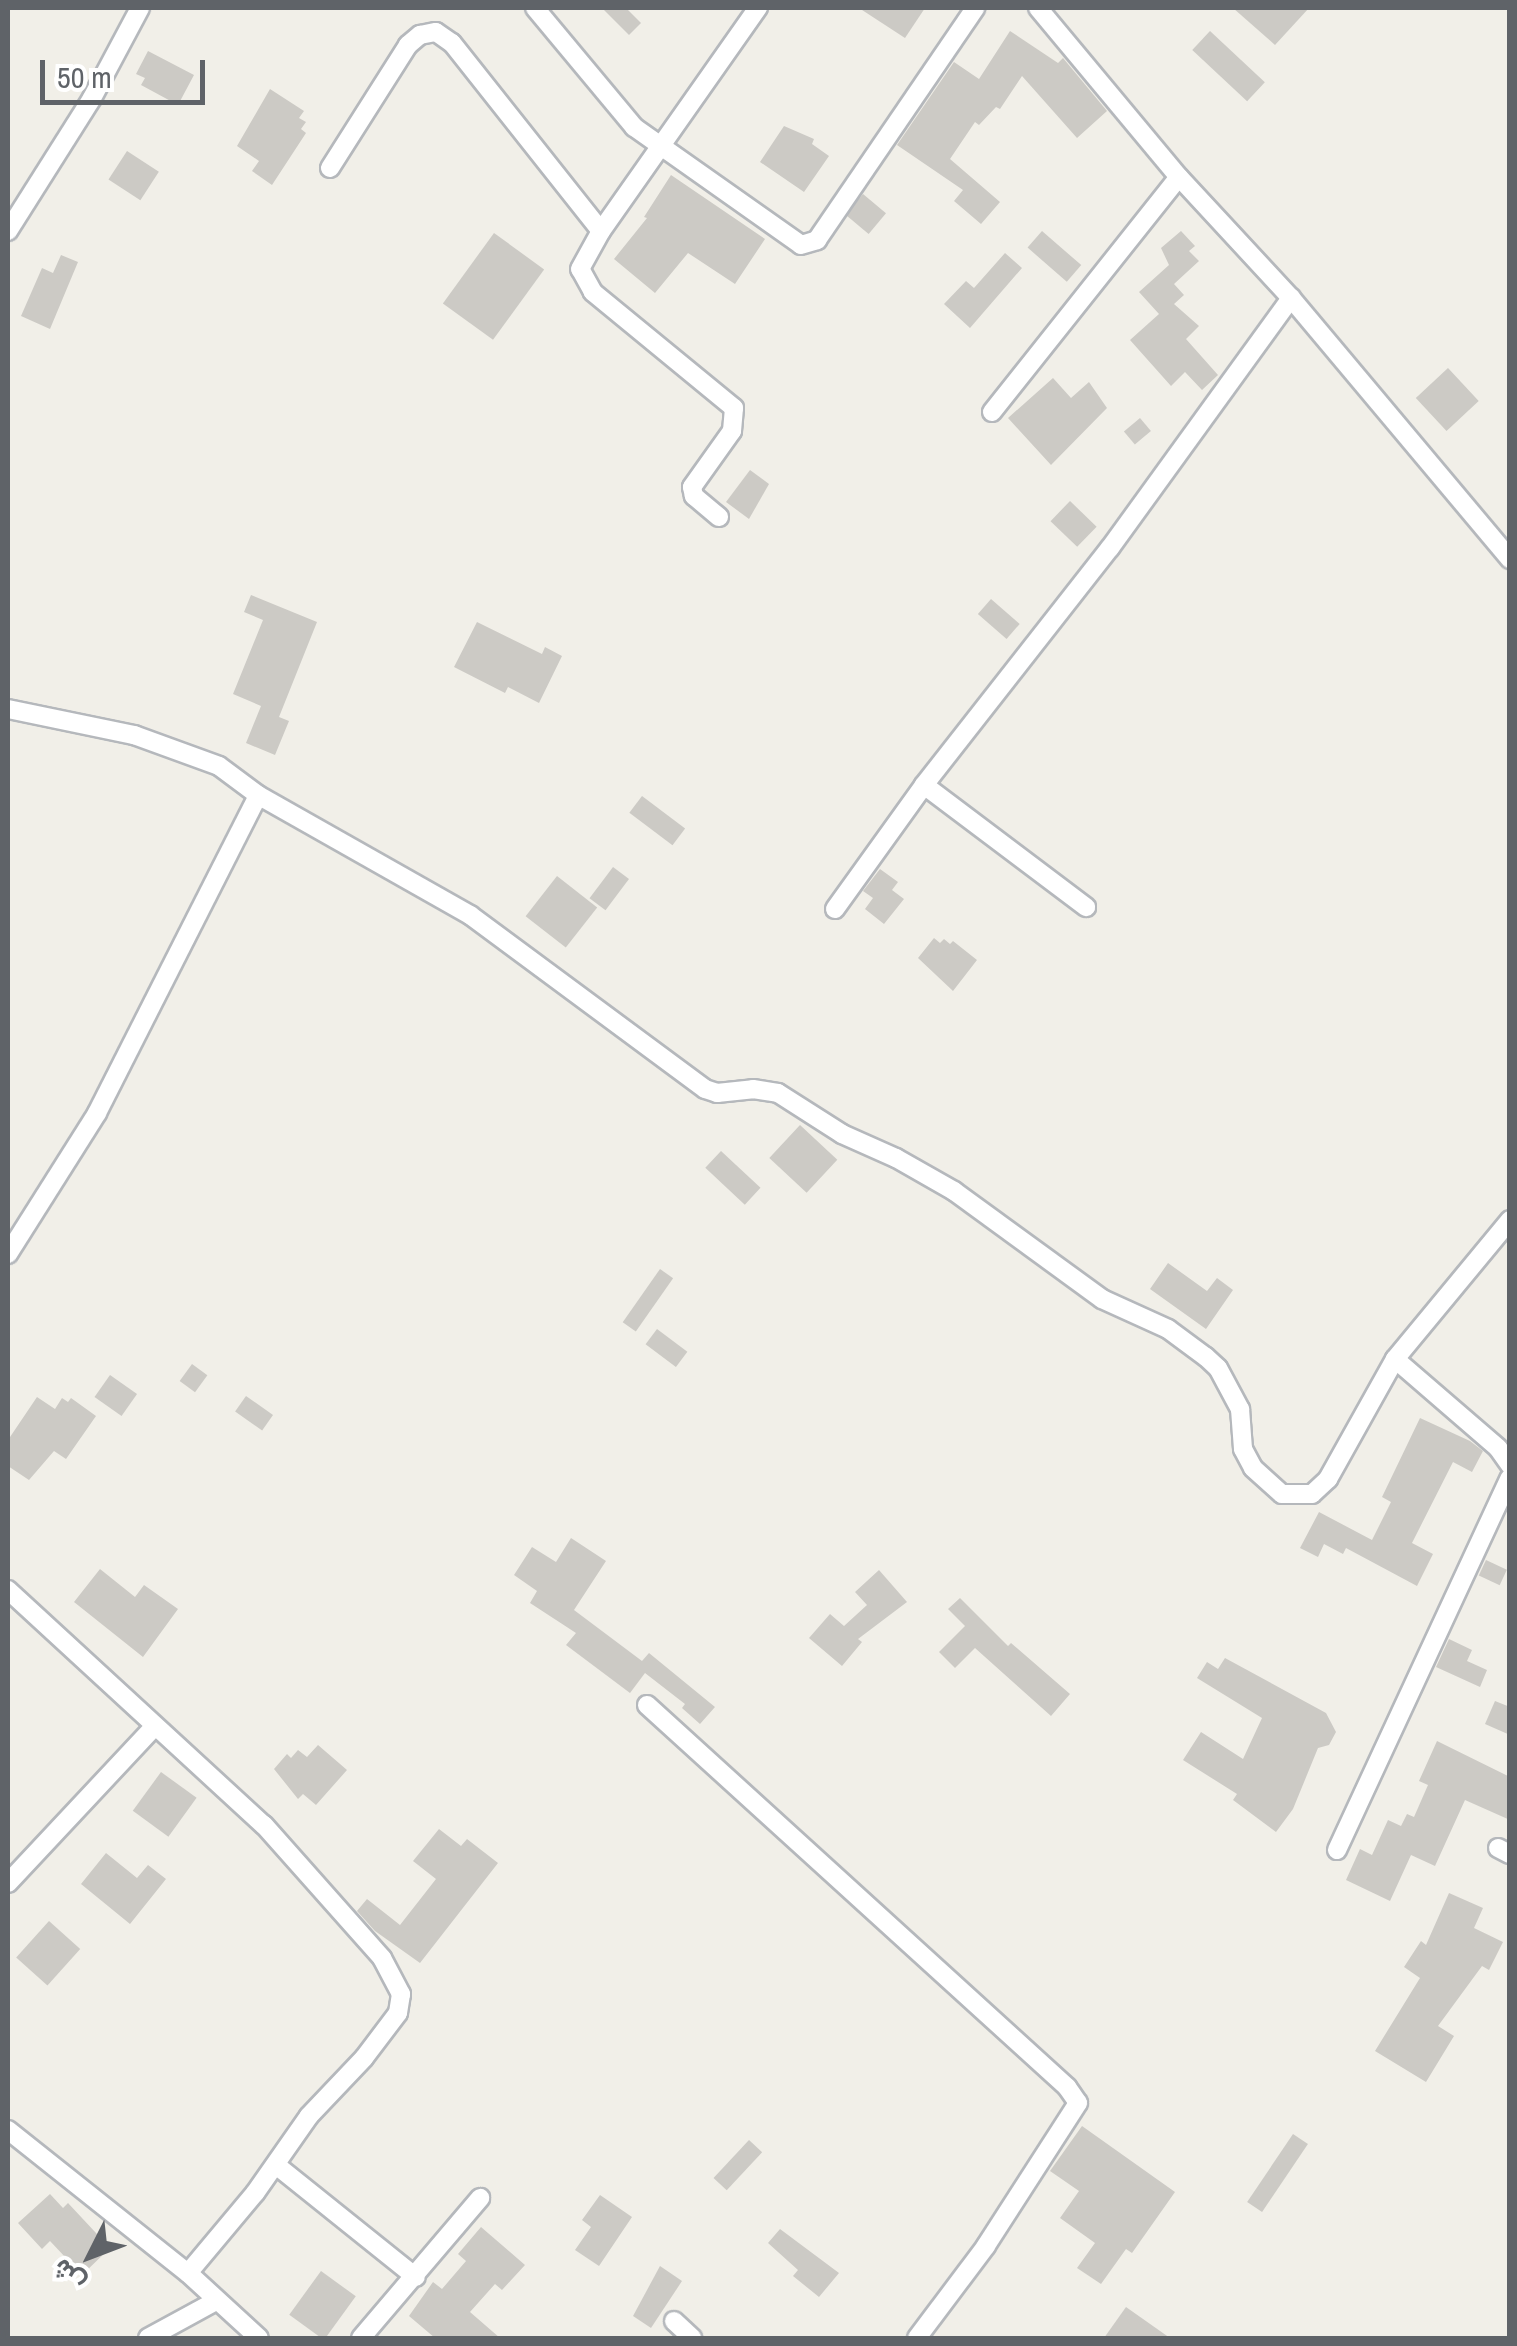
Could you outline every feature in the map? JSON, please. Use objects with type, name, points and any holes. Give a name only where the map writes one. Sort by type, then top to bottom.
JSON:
[{"type":"street","points":[[8,231],[92,98],[140,8]]},
{"type":"street","points":[[534,8],[618,112],[793,241],[811,243],[975,8]]},
{"type":"street","points":[[719,517],[697,500],[692,487],[732,431],[734,408],[584,282],[580,264],[758,8]]},
{"type":"street","points":[[1038,8],[1179,177],[1292,298],[1510,559]]},
{"type":"street","points":[[330,168],[408,45],[420,35],[436,32],[452,43],[601,231]]},
{"type":"street","points":[[992,412],[1179,177]]},
{"type":"street","points":[[835,909],[924,785],[1110,548],[1292,298]]},
{"type":"street","points":[[8,709],[134,735],[194,755],[470,915],[704,1088],[716,1093],[753,1089],[778,1093],[842,1134],[896,1158],[954,1191],[1102,1299],[1168,1329],[1218,1368],[1240,1410],[1244,1449],[1252,1468],[1282,1494],[1312,1494],[1328,1480],[1395,1359],[1510,1220]]},
{"type":"street","points":[[924,785],[1086,907]]},
{"type":"street","points":[[8,1254],[97,1114],[258,795]]},
{"type":"street","points":[[1395,1359],[1510,1464]]},
{"type":"street","points":[[1337,1850],[1510,1478]]},
{"type":"street","points":[[8,1590],[264,1825],[382,1958],[401,1994],[398,2013],[310,2116],[276,2165],[188,2273]]},
{"type":"street","points":[[648,1705],[1066,2087],[1078,2103],[986,2246],[917,2338]]},
{"type":"street","points":[[8,1883],[154,1727]]},
{"type":"street","points":[[8,2130],[188,2273],[259,2338]]},
{"type":"street","points":[[276,2165],[416,2277]]},
{"type":"street","points":[[374,2334],[480,2198]]},
{"type":"street","points":[[156,2336],[216,2301]]},
{"type":"street","points":[[674,2322],[692,2338]]},
{"type":"building","points":[[602,8],[626,8],[641,23],[629,35]]},
{"type":"building","points":[[859,8],[925,8],[905,38]]},
{"type":"building","points":[[1233,8],[1309,8],[1275,45]]},
{"type":"building","points":[[1010,31],[1058,63],[1063,58],[1107,111],[1077,138],[1022,76],[1000,109],[996,107],[979,125],[975,122],[950,159],[1000,202],[981,224],[954,201],[963,190],[897,145],[954,62],[979,79]]},
{"type":"building","points":[[1210,31],[1265,82],[1247,101],[1192,50]]},
{"type":"building","points":[[148,51],[194,75],[178,105],[141,85],[145,78],[136,74]]},
{"type":"building","points":[[270,89],[304,111],[299,118],[306,122],[301,129],[306,133],[272,185],[252,171],[259,161],[237,146]]},
{"type":"building","points":[[784,126],[814,139],[812,144],[829,156],[804,192],[760,162]]},
{"type":"building","points":[[127,151],[159,172],[140,200],[108,180]]},
{"type":"building","points":[[671,175],[765,239],[735,284],[688,253],[655,293],[614,259],[647,218],[644,217]]},
{"type":"building","points":[[863,194],[886,213],[869,234],[846,215]]},
{"type":"building","points":[[1042,231],[1081,265],[1067,282],[1028,248]]},
{"type":"building","points":[[1181,231],[1195,246],[1189,251],[1199,261],[1174,284],[1184,295],[1174,304],[1199,326],[1186,339],[1218,375],[1202,390],[1185,372],[1171,386],[1130,340],[1159,314],[1139,292],[1169,265],[1161,248]]},
{"type":"building","points":[[494,233],[544,269],[493,340],[443,303]]},
{"type":"building","points":[[1005,253],[1022,268],[970,328],[944,304],[966,281],[974,288]]},
{"type":"building","points":[[61,255],[78,262],[50,329],[21,316],[42,268],[53,273]]},
{"type":"building","points":[[1448,368],[1479,401],[1447,431],[1416,398]]},
{"type":"building","points":[[1053,378],[1071,398],[1089,382],[1107,408],[1051,465],[1008,418]]},
{"type":"building","points":[[1140,418],[1151,431],[1135,445],[1124,431]]},
{"type":"building","points":[[750,470],[769,484],[749,519],[726,502]]},
{"type":"building","points":[[1070,501],[1097,527],[1077,547],[1051,521]]},
{"type":"building","points":[[251,595],[317,622],[279,717],[289,721],[275,755],[246,743],[261,706],[233,694],[263,620],[244,612]]},
{"type":"building","points":[[991,599],[1020,624],[1007,639],[978,614]]},
{"type":"building","points":[[477,622],[542,654],[545,647],[562,656],[539,703],[508,687],[505,693],[454,667]]},
{"type":"building","points":[[642,796],[685,828],[672,845],[629,813]]},
{"type":"building","points":[[613,867],[629,879],[606,910],[590,898]]},
{"type":"building","points":[[880,869],[898,882],[892,890],[904,899],[884,924],[865,909],[873,898],[863,891]]},
{"type":"building","points":[[557,876],[597,907],[566,948],[526,916]]},
{"type":"building","points":[[934,938],[940,943],[944,939],[950,944],[953,941],[977,960],[953,991],[918,958]]},
{"type":"building","points":[[800,1125],[837,1160],[807,1193],[769,1158]]},
{"type":"building","points":[[721,1151],[760,1188],[745,1205],[705,1168]]},
{"type":"building","points":[[1168,1263],[1207,1291],[1217,1278],[1233,1290],[1206,1329],[1150,1289]]},
{"type":"building","points":[[660,1269],[673,1278],[636,1331],[623,1322]]},
{"type":"building","points":[[657,1329],[687,1352],[676,1367],[646,1344]]},
{"type":"building","points":[[192,1364],[207,1375],[195,1392],[180,1381]]},
{"type":"building","points":[[110,1375],[137,1394],[122,1416],[95,1397]]},
{"type":"building","points":[[246,1396],[273,1415],[262,1430],[235,1412]]},
{"type":"building","points":[[37,1397],[55,1409],[62,1398],[68,1402],[71,1398],[96,1416],[66,1459],[54,1451],[29,1480],[8,1466],[8,1440]]},
{"type":"building","points":[[1420,1418],[1483,1451],[1472,1472],[1453,1462],[1412,1543],[1433,1554],[1417,1586],[1346,1548],[1343,1554],[1324,1544],[1318,1557],[1300,1548],[1319,1512],[1372,1540],[1391,1502],[1382,1497]]},
{"type":"building","points":[[571,1538],[606,1561],[574,1610],[642,1661],[649,1653],[715,1707],[700,1724],[682,1708],[685,1704],[645,1673],[630,1693],[566,1645],[576,1633],[530,1603],[537,1591],[514,1575],[532,1547],[556,1562]]},
{"type":"building","points":[[1486,1560],[1507,1570],[1500,1585],[1479,1575]]},
{"type":"building","points":[[100,1569],[135,1597],[144,1585],[178,1609],[143,1657],[74,1602]]},
{"type":"building","points":[[879,1570],[907,1602],[858,1639],[862,1642],[842,1666],[809,1638],[830,1614],[844,1626],[867,1605],[855,1592]]},
{"type":"building","points":[[960,1598],[1008,1646],[1011,1643],[1070,1694],[1051,1716],[975,1648],[955,1668],[939,1652],[965,1626],[948,1609]]},
{"type":"building","points":[[1449,1639],[1472,1650],[1467,1661],[1487,1670],[1480,1687],[1436,1667]]},
{"type":"building","points":[[1225,1658],[1326,1713],[1336,1732],[1329,1745],[1318,1748],[1293,1809],[1276,1832],[1233,1800],[1237,1794],[1183,1760],[1201,1732],[1243,1759],[1262,1718],[1197,1678],[1207,1662],[1218,1669]]},
{"type":"building","points":[[1495,1701],[1510,1707],[1510,1735],[1485,1724]]},
{"type":"building","points":[[1437,1741],[1510,1777],[1510,1820],[1465,1800],[1435,1866],[1411,1855],[1390,1901],[1346,1880],[1360,1849],[1372,1855],[1388,1820],[1401,1826],[1407,1814],[1414,1817],[1428,1785],[1419,1781]]},
{"type":"building","points":[[318,1745],[347,1770],[316,1805],[303,1794],[298,1799],[274,1769],[287,1754],[291,1758],[298,1750],[307,1757]]},
{"type":"building","points":[[161,1772],[197,1798],[168,1837],[133,1811]]},
{"type":"building","points":[[439,1829],[461,1846],[467,1839],[498,1863],[420,1963],[375,1931],[357,1911],[367,1899],[400,1925],[436,1879],[413,1861]]},
{"type":"building","points":[[106,1853],[137,1878],[148,1865],[166,1879],[130,1924],[81,1884]]},
{"type":"building","points":[[1449,1893],[1483,1908],[1474,1928],[1503,1942],[1489,1970],[1482,1966],[1438,2026],[1454,2036],[1426,2082],[1375,2051],[1420,1978],[1404,1967],[1421,1941],[1426,1945]]},
{"type":"building","points":[[49,1921],[80,1949],[47,1986],[16,1957]]},
{"type":"building","points":[[1082,2126],[1175,2192],[1132,2253],[1126,2249],[1101,2284],[1077,2268],[1095,2243],[1060,2218],[1079,2191],[1050,2171]]},
{"type":"building","points":[[1293,2134],[1308,2144],[1262,2212],[1247,2202]]},
{"type":"building","points":[[749,2140],[762,2152],[727,2190],[714,2178]]},
{"type":"building","points":[[50,2194],[63,2208],[68,2203],[110,2248],[82,2275],[50,2241],[42,2249],[18,2223]]},
{"type":"building","points":[[600,2195],[632,2217],[599,2266],[575,2250],[591,2227],[582,2220]]},
{"type":"building","points":[[481,2227],[525,2265],[502,2290],[495,2284],[470,2312],[500,2338],[435,2338],[409,2316],[433,2282],[442,2289],[466,2261],[458,2254]]},
{"type":"building","points":[[780,2229],[839,2273],[819,2297],[793,2276],[798,2270],[768,2243]]},
{"type":"building","points":[[660,2266],[682,2281],[651,2328],[633,2316]]},
{"type":"building","points":[[321,2271],[356,2296],[325,2338],[289,2315]]},
{"type":"building","points":[[1126,2307],[1170,2338],[1104,2338]]}]
